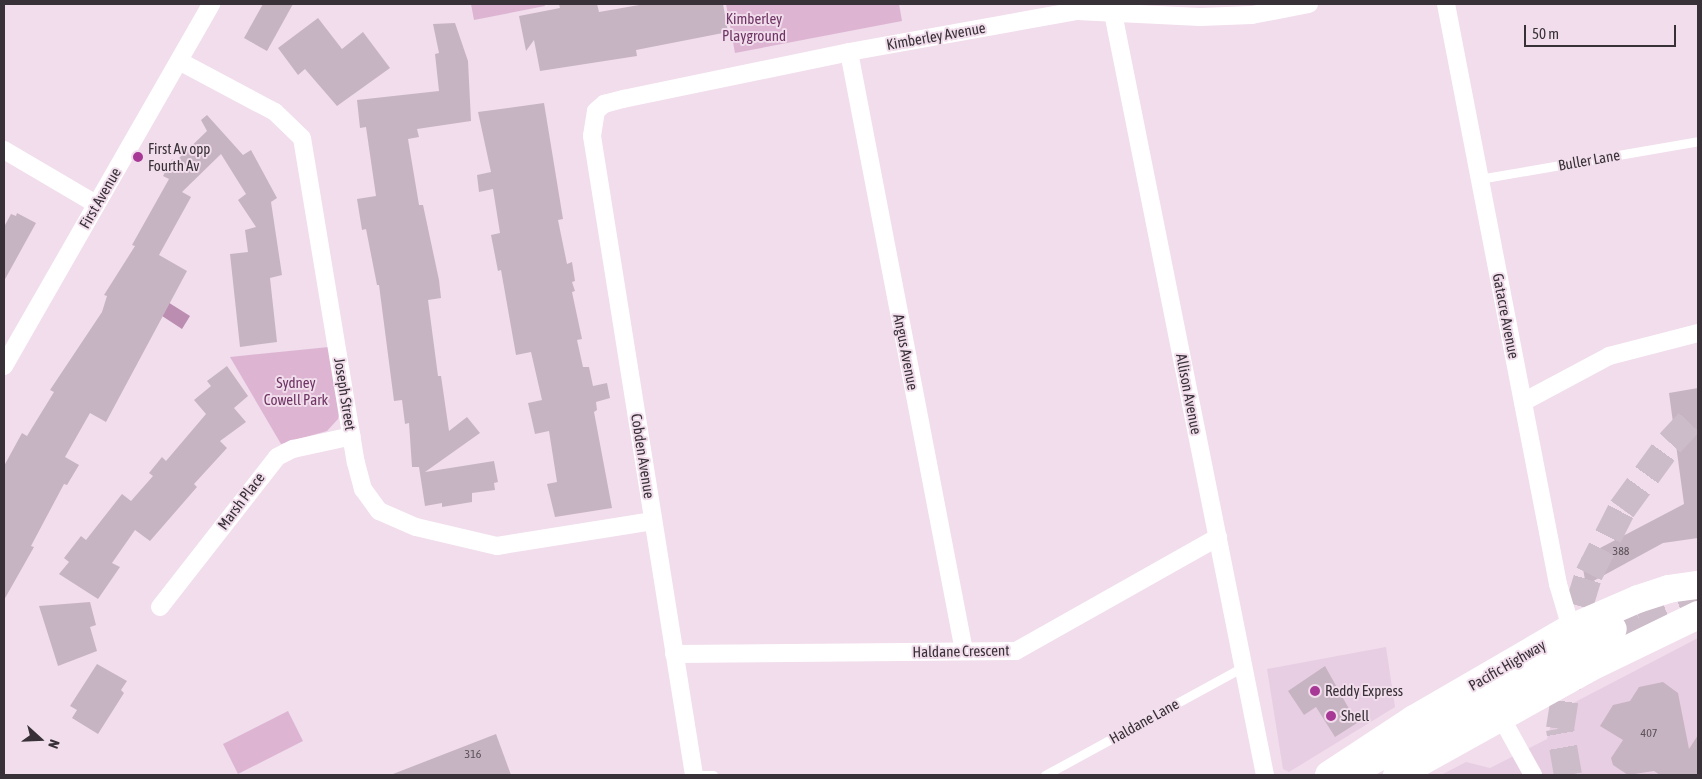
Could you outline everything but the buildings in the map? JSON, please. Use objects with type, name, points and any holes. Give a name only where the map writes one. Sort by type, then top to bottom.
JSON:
[{"type":"main road","name":"Pacific Highway","points":[[1329,775],[1414,719],[1571,628],[1638,599],[1668,589],[1698,585]]},
{"type":"main road","points":[[1397,775],[1502,719],[1589,668],[1698,614]]},
{"type":"main road","points":[[1346,775],[1613,629]]},
{"type":"street","name":"First Avenue","points":[[4,366],[211,4]]},
{"type":"street","name":"Kimberley Avenue","points":[[592,136],[596,111],[604,104],[849,52],[1077,11],[1200,17],[1252,15],[1309,4]]},
{"type":"street","name":"Gatacre Avenue","points":[[1446,4],[1561,597],[1571,628]]},
{"type":"street","name":"Allison Avenue","points":[[1114,13],[1265,775]]},
{"type":"street","name":"Angus Avenue","points":[[849,52],[964,651]]},
{"type":"street","name":"Joseph Street","points":[[179,60],[275,112],[302,138],[352,436],[363,489],[372,503],[388,517],[416,528],[482,544],[512,546],[653,521]]},
{"type":"street","name":"Cobden Avenue","points":[[592,136],[694,775]]},
{"type":"street","points":[[4,150],[96,204]]},
{"type":"street","points":[[1523,402],[1609,356],[1698,333]]},
{"type":"street","name":"Marsh Place","points":[[160,607],[277,457],[293,449],[352,436]]},
{"type":"street","name":"Haldane Crescent","points":[[674,654],[1016,651],[1218,537]]},
{"type":"street","points":[[1502,719],[1534,775]]},
{"type":"lane","name":"Buller Lane","points":[[1479,179],[1698,141]]},
{"type":"lane","name":"Haldane Lane","points":[[1045,775],[1243,667]]},
{"type":"lane","points":[[694,775],[713,775]]},
{"type":"shaded area","points":[[163,299],[190,316],[182,329],[156,312]]},
{"type":"shaded area","points":[[1698,638],[1698,775],[1441,775],[1466,762],[1490,768],[1547,739],[1554,713]]},
{"type":"shaded area","points":[[1386,647],[1395,707],[1289,772],[1283,769],[1267,669]]},
{"type":"green space","points":[[471,4],[544,4],[545,6],[474,20]]},
{"type":"green space","name":"Kimberley Playground","points":[[726,4],[899,4],[902,21],[735,53]]},
{"type":"green space","name":"Sydney Cowell Park","points":[[329,347],[340,410],[338,419],[327,431],[281,444],[230,357]]},
{"type":"green space","points":[[288,711],[303,741],[238,774],[223,744]]},
{"type":"tunnel","points":[[1568,775],[1560,729],[1579,606],[1589,574],[1622,509],[1670,443],[1698,413]]},
{"type":"tunnel","points":[[1613,629],[1638,616],[1698,594]]},
{"type":"place","name":"First Av opp Fourth Av","points":[[138,157]]},
{"type":"place","name":"Reddy Express","points":[[1315,691]]},
{"type":"place","name":"Shell","points":[[1331,716]]}]
